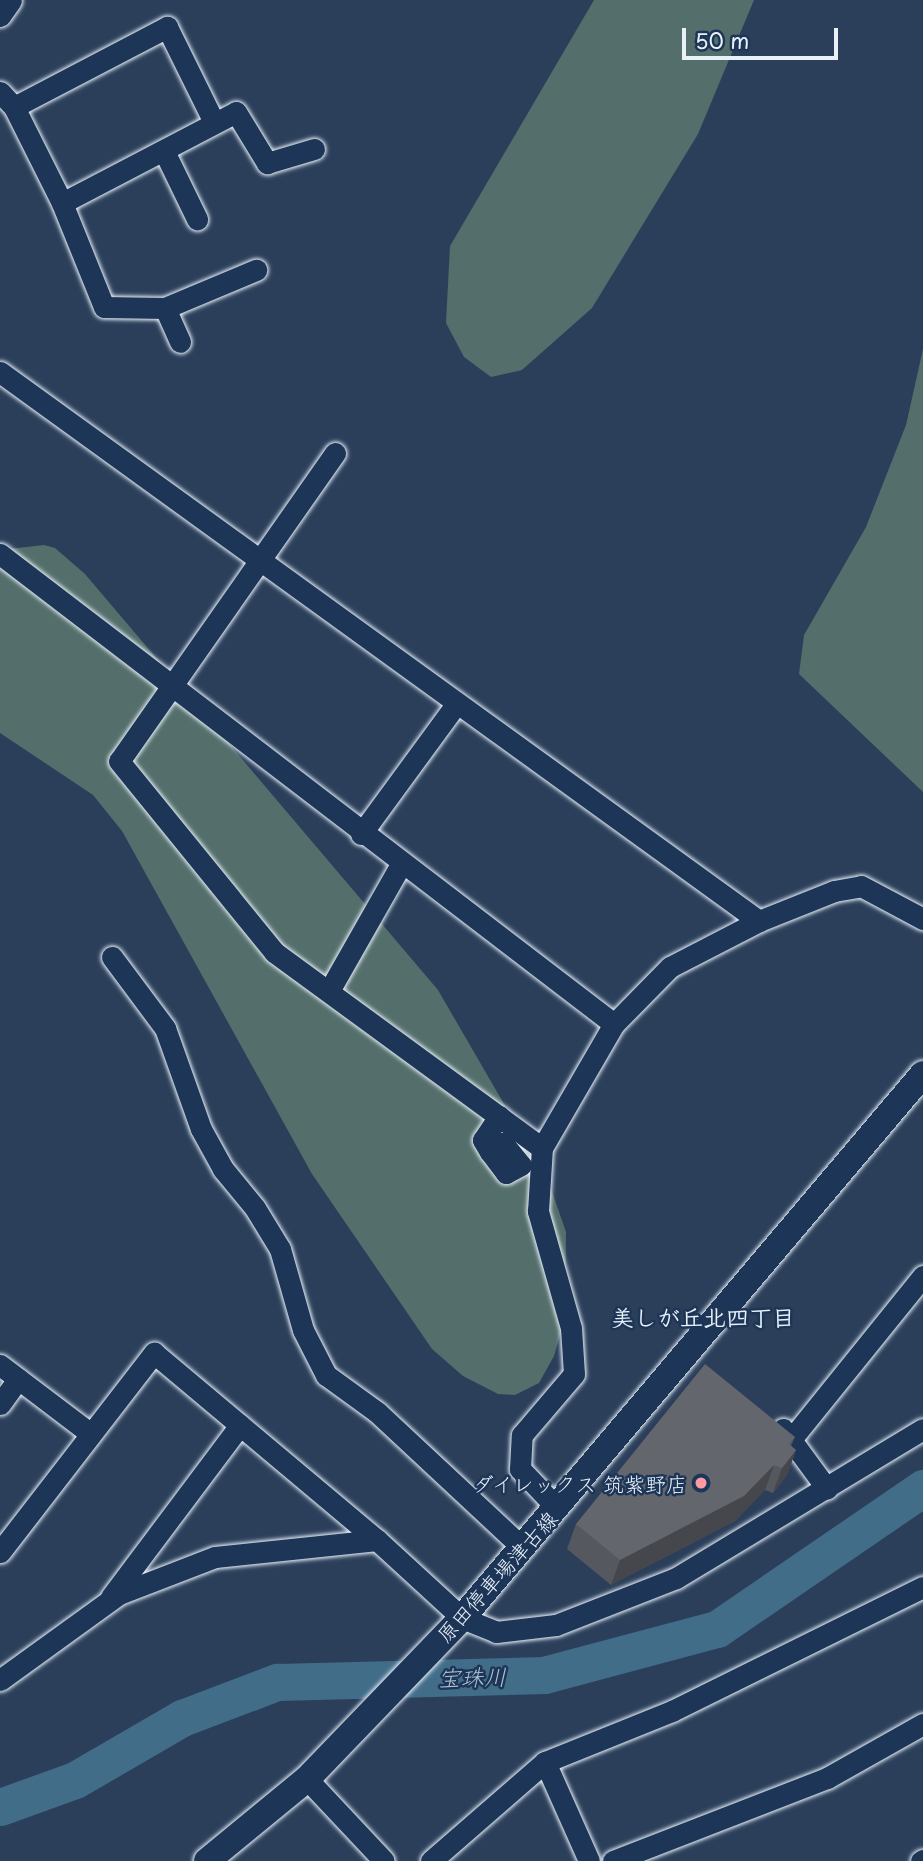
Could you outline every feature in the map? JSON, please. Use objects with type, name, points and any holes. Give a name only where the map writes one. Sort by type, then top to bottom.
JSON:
[{"type":"main road","name":"原田停車場津古線","points":[[207,1861],[307,1779],[455,1625],[920,1082]]},
{"type":"street","points":[[0,16],[11,0]]},
{"type":"street","points":[[214,122],[167,27],[7,99],[62,203],[104,307],[165,308],[256,270]]},
{"type":"street","points":[[62,203],[236,112],[267,163],[314,149]]},
{"type":"street","points":[[164,151],[197,219]]},
{"type":"street","points":[[165,308],[180,342]]},
{"type":"street","points":[[0,372],[759,921]]},
{"type":"street","points":[[335,453],[119,761],[274,952],[542,1148]]},
{"type":"street","points":[[0,555],[172,685],[361,834],[614,1024]]},
{"type":"street","points":[[361,834],[456,704]]},
{"type":"street","points":[[330,991],[401,864]]},
{"type":"street","points":[[557,1508],[520,1469],[522,1435],[574,1374],[571,1328],[538,1211],[542,1148],[614,1024],[670,967],[759,921],[834,891],[861,886],[923,919]]},
{"type":"street","points":[[112,957],[140,988],[165,1028],[201,1129],[223,1169],[255,1208],[279,1250],[315,1359],[326,1375],[377,1412],[522,1548]]},
{"type":"street","points":[[490,1152],[483,1140],[499,1116]]},
{"type":"street","points":[[793,1437],[923,1276]]},
{"type":"street","points":[[0,1552],[154,1353],[377,1540],[455,1625],[496,1632],[556,1625],[676,1578],[923,1429]]},
{"type":"street","points":[[687,1353],[708,1370]]},
{"type":"street","points":[[0,1365],[90,1434]]},
{"type":"street","points":[[0,1404],[18,1379]]},
{"type":"street","points":[[761,1412],[793,1437],[827,1489]]},
{"type":"street","points":[[108,1602],[240,1425]]},
{"type":"street","points":[[0,1680],[108,1602],[215,1558],[377,1540]]},
{"type":"street","points":[[431,1861],[545,1762],[672,1711],[923,1587]]},
{"type":"street","points":[[613,1861],[827,1778],[923,1724]]},
{"type":"street","points":[[545,1762],[589,1861]]},
{"type":"street","points":[[307,1779],[384,1861]]},
{"type":"green space","points":[[594,0],[754,0],[698,134],[592,308],[522,370],[491,377],[464,357],[446,323],[450,246]]},
{"type":"green space","points":[[923,349],[923,792],[799,674],[804,635],[866,527],[906,425]]},
{"type":"green space","points":[[44,545],[55,548],[85,574],[438,990],[548,1180],[566,1232],[565,1318],[554,1356],[539,1383],[515,1395],[498,1394],[463,1376],[432,1349],[312,1174],[122,831],[93,795],[0,733],[0,550]]},
{"type":"building","name":"ダイレックス 筑紫野店","points":[[705,1364],[795,1437],[789,1444],[796,1450],[782,1468],[774,1465],[744,1496],[620,1560],[576,1524]]},
{"type":"waterway","name":"宝珠川","points":[[0,1807],[75,1780],[182,1718],[277,1682],[544,1675],[717,1629],[923,1488]]},
{"type":"place","name":"ダイレックス 筑紫野店","points":[[701,1483]]},
{"type":"district","name":"美しが丘北四丁目","points":[[703,1317]]}]
